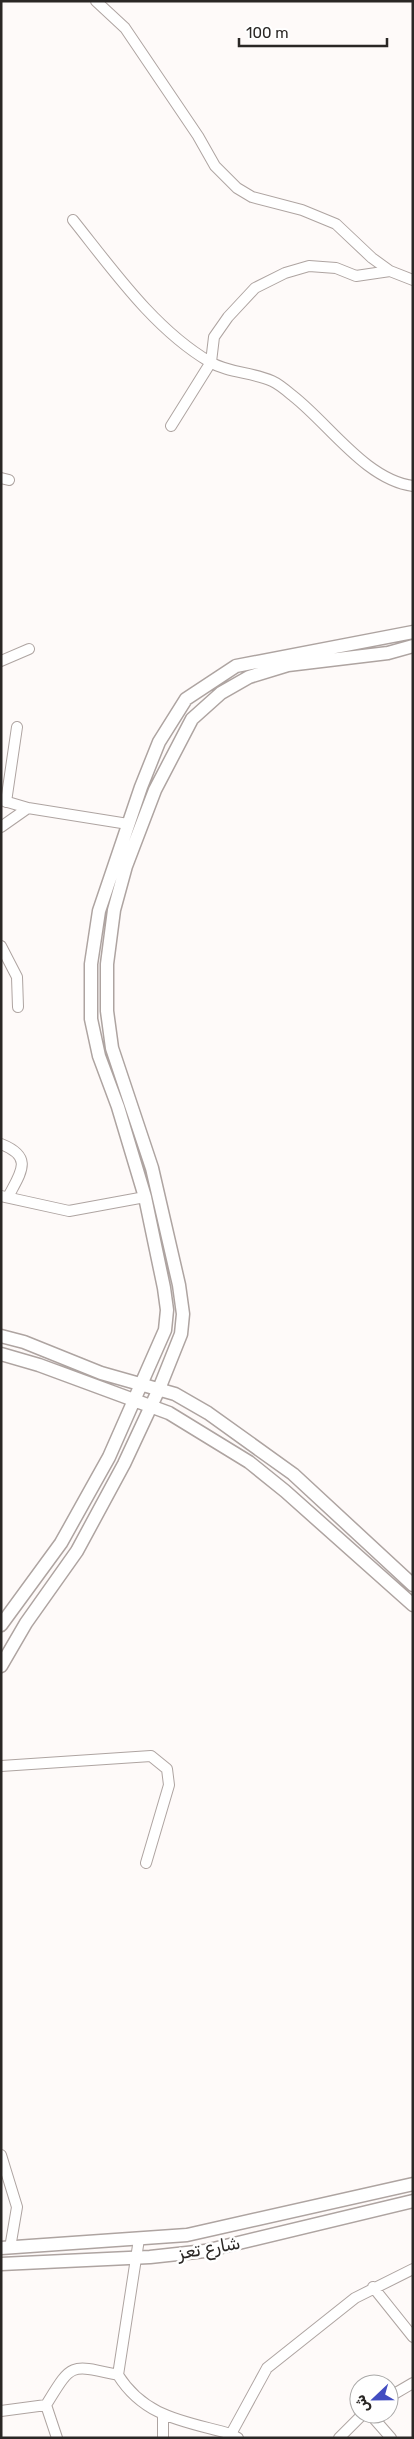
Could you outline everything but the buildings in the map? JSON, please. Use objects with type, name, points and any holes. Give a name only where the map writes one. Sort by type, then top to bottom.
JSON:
[{"type":"main road","points":[[1,1625],[61,1543],[109,1458],[165,1330],[167,1310],[164,1288],[145,1197],[118,1107],[98,1056],[91,1019],[91,964],[99,911],[128,824],[159,742],[186,699],[236,666],[413,632]]},
{"type":"main road","points":[[1,1666],[26,1623],[77,1550],[124,1464],[159,1389],[180,1334],[182,1314],[179,1286],[152,1168],[112,1048],[107,1011],[107,964],[114,910],[126,866],[154,790],[192,719],[221,693],[249,677],[288,665],[388,653],[413,646]]},
{"type":"main road","points":[[1,1336],[24,1342],[101,1373],[174,1394],[208,1413],[293,1474],[413,1586]]},
{"type":"main road","points":[[1,1354],[169,1413],[249,1462],[374,1569],[413,1605]]},
{"type":"main road","points":[[374,1569],[383,1558]]},
{"type":"main road","name":"شارع تعز","points":[[5,2248],[187,2235],[413,2184]]},
{"type":"main road","name":"شارع تعز","points":[[1,2264],[205,2251],[413,2201]]},
{"type":"street","points":[[96,1],[125,28],[198,136],[215,166],[237,188],[252,197],[302,210],[336,224],[372,258],[390,271],[413,280]]},
{"type":"street","points":[[74,220],[138,302],[171,332],[211,362],[272,381],[295,397],[330,431],[374,469],[392,481],[413,486]]},
{"type":"street","points":[[171,426],[211,362],[214,337],[228,317],[255,288],[285,273],[309,266],[336,268],[356,276],[390,271]]},
{"type":"street","points":[[1,661],[29,649]]},
{"type":"street","points":[[17,727],[4,801],[28,808],[128,824]]},
{"type":"street","points":[[1,827],[28,808]]},
{"type":"street","points":[[1,946],[17,977],[18,1007]]},
{"type":"street","points":[[1,1144],[16,1150],[21,1156],[22,1170],[4,1196],[69,1211],[145,1197]]},
{"type":"street","points":[[1,1766],[151,1756],[167,1768],[169,1785],[146,1863]]},
{"type":"street","points":[[1,2155],[17,2207],[5,2248]]},
{"type":"street","points":[[139,2239],[118,2374],[128,2391],[143,2405],[163,2415],[234,2436],[267,2368],[355,2298],[373,2287],[413,2268]]},
{"type":"street","points":[[373,2287],[413,2337]]},
{"type":"street","points":[[1,2412],[46,2405],[64,2376],[73,2369],[83,2367],[118,2374]]},
{"type":"street","points":[[399,2391],[413,2383]]},
{"type":"street","points":[[46,2405],[57,2438]]},
{"type":"street","points":[[163,2415],[163,2438]]},
{"type":"street","points":[[339,2438],[353,2424]]},
{"type":"street","points":[[379,2424],[391,2438]]}]
